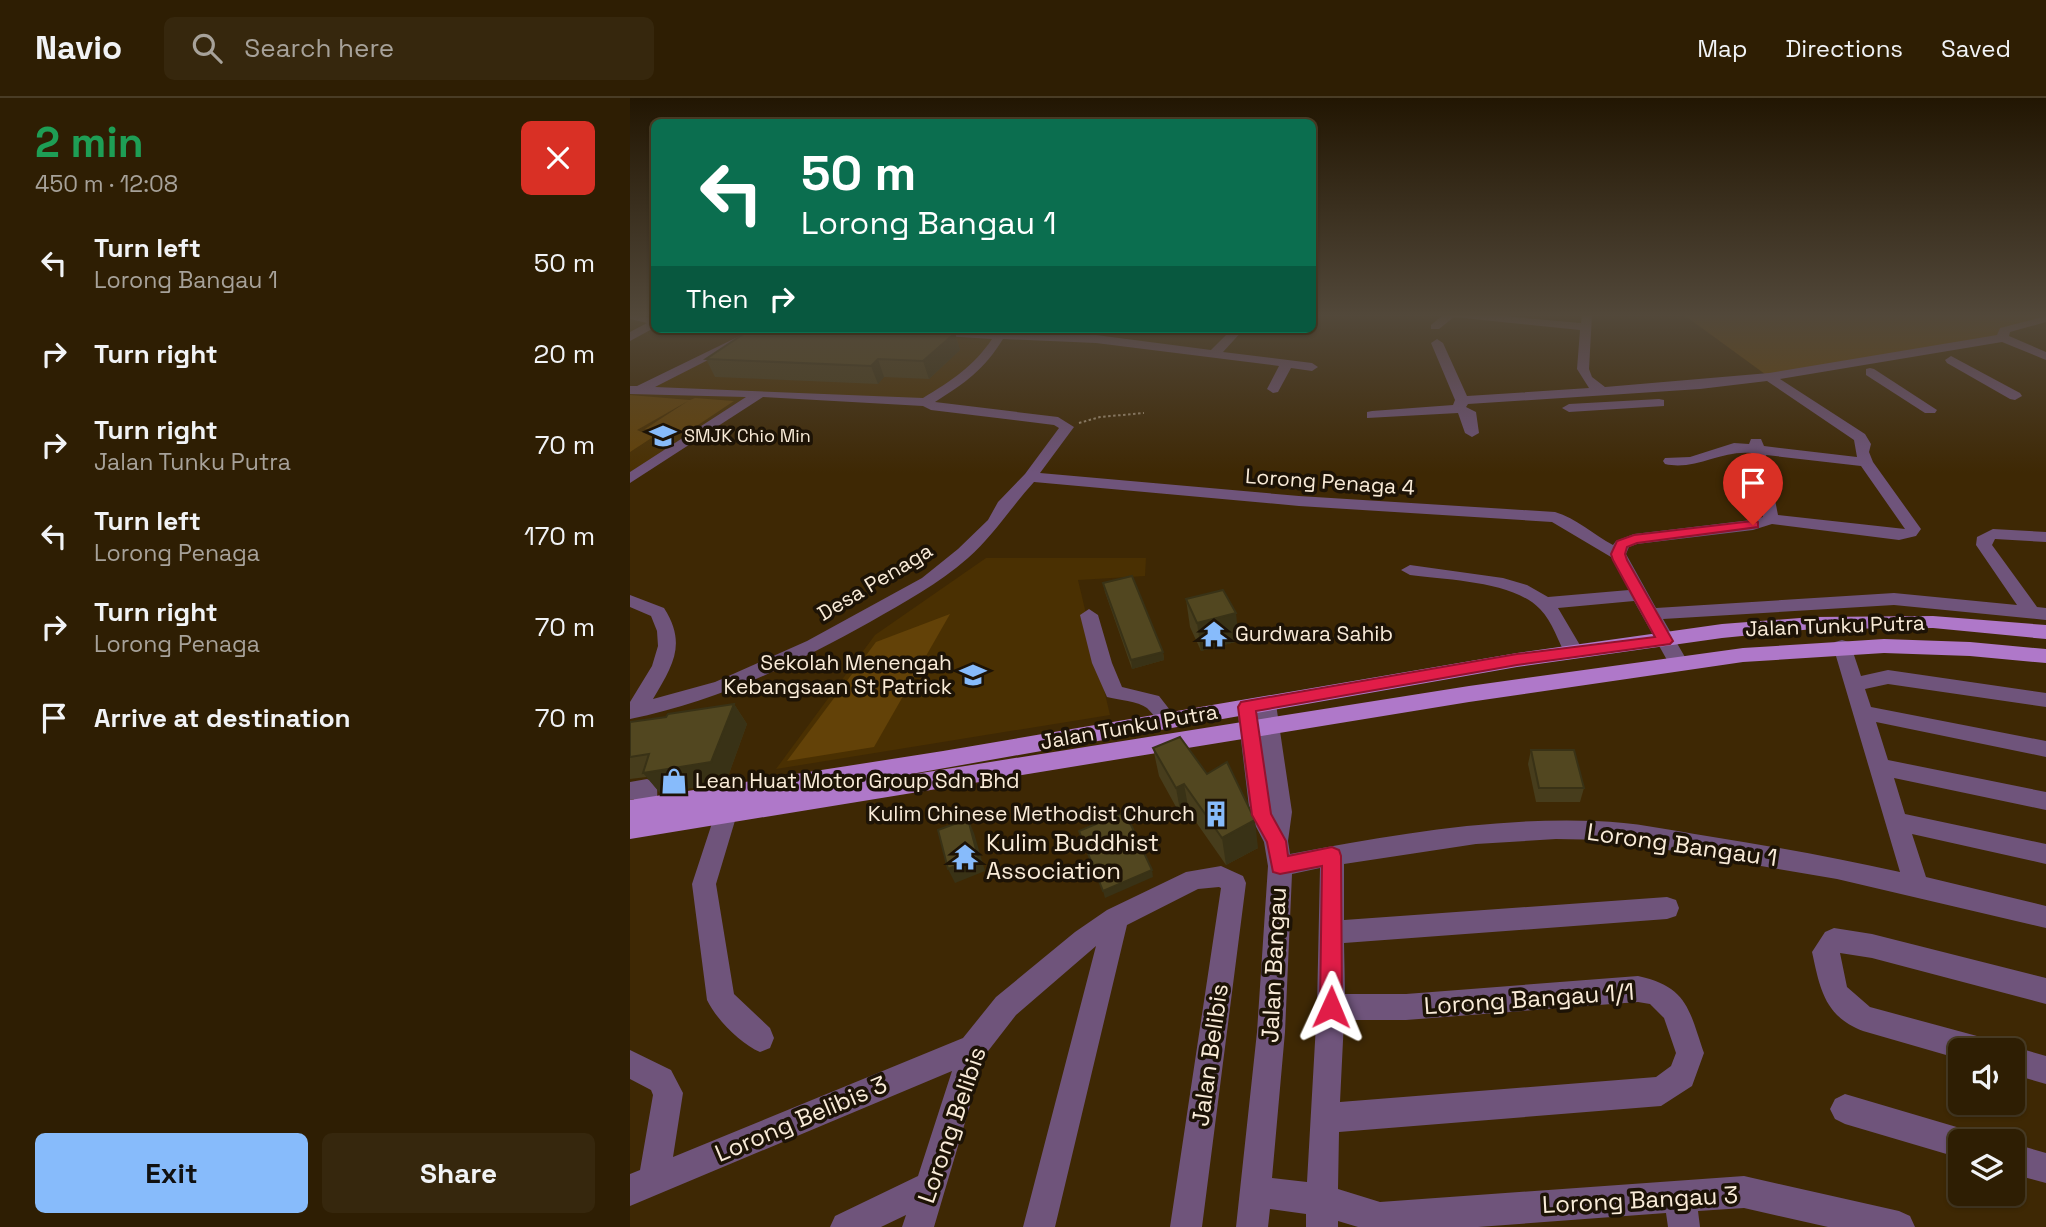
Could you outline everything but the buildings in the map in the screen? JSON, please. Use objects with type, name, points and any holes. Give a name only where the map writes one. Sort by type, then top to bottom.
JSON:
[{"type":"main road","name":"Jalan Tunku Putra","points":[[633,810],[1574,652],[1722,631],[1813,623],[1933,622],[2046,632]]},
{"type":"main road","name":"Jalan Tunku Putra","points":[[633,810],[726,814],[1469,694],[1679,664],[1842,646],[1970,649],[2046,656]]},
{"type":"street","points":[[634,389],[679,368]]},
{"type":"street","points":[[634,389],[926,402],[962,380],[976,368]]},
{"type":"street","points":[[1273,389],[1285,368]]},
{"type":"street","points":[[1447,368],[1472,433]]},
{"type":"street","points":[[1581,368],[1587,382],[1603,392]]},
{"type":"street","points":[[1372,415],[1769,377],[1825,368]]},
{"type":"street","points":[[1783,385],[1899,368]]},
{"type":"street","points":[[1965,368],[2015,396]]},
{"type":"street","points":[[1870,372],[1930,410]]},
{"type":"street","points":[[1679,664],[1618,554],[1622,544],[1634,539],[1753,525],[1771,519],[1899,535],[1910,533],[1913,529],[1864,457],[1864,444],[1860,437],[1769,377]]},
{"type":"street","points":[[630,479],[760,393]]},
{"type":"street","points":[[926,402],[931,406],[1058,421],[1067,427]]},
{"type":"street","points":[[1463,408],[1659,403]]},
{"type":"street","name":"Desa Penaga","points":[[633,711],[721,687],[814,645],[928,582],[964,553],[995,522],[1004,505],[1030,477],[1067,427]]},
{"type":"street","points":[[1771,519],[1755,443],[1763,441],[1864,457]]},
{"type":"street","points":[[1670,461],[1691,461],[1734,447],[1756,450]]},
{"type":"street","name":"Lorong Penaga 4","points":[[1030,477],[1299,502],[1555,517],[1618,554]]},
{"type":"street","points":[[2038,613],[1984,545],[1985,537],[1993,534],[2046,537]]},
{"type":"street","points":[[1410,570],[1512,586],[1532,594],[1545,603],[1574,652]]},
{"type":"street","points":[[1545,603],[1641,595]]},
{"type":"street","points":[[1651,614],[1894,599],[2038,613]]},
{"type":"street","points":[[630,601],[658,612],[669,642],[658,673],[633,711]]},
{"type":"street","points":[[1090,615],[1102,663],[1114,692],[1152,701],[1167,719]]},
{"type":"street","points":[[1842,646],[1916,884]]},
{"type":"street","points":[[1853,685],[1888,677],[2046,700]]},
{"type":"street","points":[[1256,705],[1263,753],[1261,815],[1278,853]]},
{"type":"street","points":[[1861,712],[2046,749]]},
{"type":"street","points":[[1263,753],[1285,729],[1300,722]]},
{"type":"street","points":[[1220,734],[1263,753]]},
{"type":"street","points":[[1880,767],[2046,801]]},
{"type":"street","points":[[726,814],[704,884],[721,1000],[760,1038]]},
{"type":"street","points":[[1898,821],[2046,854]]},
{"type":"street","name":"Lorong Bangau 1","points":[[1278,853],[1332,856],[1487,834],[1596,830],[1738,850],[1916,884],[2046,917]]},
{"type":"street","name":"Jalan Bangau","points":[[1252,1227],[1271,1032],[1278,853]]},
{"type":"street","points":[[1322,1213],[1324,1118],[1331,1007],[1332,856]]},
{"type":"street","name":"Lorong Belibis","points":[[918,1227],[973,1048],[1006,1006],[1084,940],[1116,918],[1195,879],[1221,876],[1234,883]]},
{"type":"street","name":"Jalan Belibis","points":[[1186,1227],[1234,883]]},
{"type":"street","points":[[1332,932],[1667,908]]},
{"type":"street","points":[[1039,1227],[1116,918]]},
{"type":"street","points":[[1948,1042],[1863,1018],[1835,994],[1825,952],[1834,940],[1872,946],[2046,991]]},
{"type":"street","name":"Lorong Bangau 1/1","points":[[1324,1118],[1661,1091],[1682,1076],[1690,1053],[1675,1010],[1657,993],[1638,989],[1406,1007],[1331,1007]]},
{"type":"street","name":"Lorong Belibis 3","points":[[642,1185],[973,1048]]},
{"type":"street","points":[[630,1064],[661,1080],[668,1093],[642,1185]]},
{"type":"street","points":[[2025,1064],[2046,1070]]},
{"type":"street","points":[[1845,1109],[1948,1139]]},
{"type":"street","points":[[2025,1162],[2046,1168]]},
{"type":"street","points":[[846,1227],[931,1186]]},
{"type":"street","name":"Lorong Bangau 3","points":[[1256,1192],[1322,1213],[1380,1218],[1744,1192],[1899,1227]]},
{"type":"street","points":[[1680,1195],[1684,1227]]},
{"type":"path","points":[[1067,427],[1100,417],[1144,412]]},
{"type":"shaded area","points":[[682,368],[967,368],[926,402],[760,393],[630,474],[630,393]]},
{"type":"shaded area","points":[[1756,368],[1825,368],[1769,377]]},
{"type":"shaded area","points":[[630,395],[734,401],[686,433],[645,429],[688,401],[637,430],[653,437],[630,452]]},
{"type":"shaded area","name":"Sekolah Menengah Kebangsaan St Patrick","points":[[986,558],[1146,558],[1145,576],[1078,580],[1110,715],[776,769],[875,635]]},
{"type":"shaded area","points":[[950,614],[874,747],[787,761],[876,642]]},
{"type":"place","name":"SMJK Chio Min","points":[[663,436]]},
{"type":"place","name":"Gurdwara Sahib","points":[[1214,634]]},
{"type":"place","name":"Sekolah Menengah Kebangsaan St Patrick","points":[[973,675]]},
{"type":"place","name":"Lean Huat Motor Group Sdn Bhd","points":[[674,781]]},
{"type":"place","name":"Kulim Chinese Methodist Church","points":[[1216,814]]},
{"type":"place","name":"Kulim Buddhist Association","points":[[965,857]]},
{"type":"route","points":[[1331,1007],[1332,856],[1280,866],[1276,841],[1261,815],[1247,707],[1517,660],[1665,641],[1620,560],[1618,554],[1622,544],[1634,539],[1753,525]]}]
